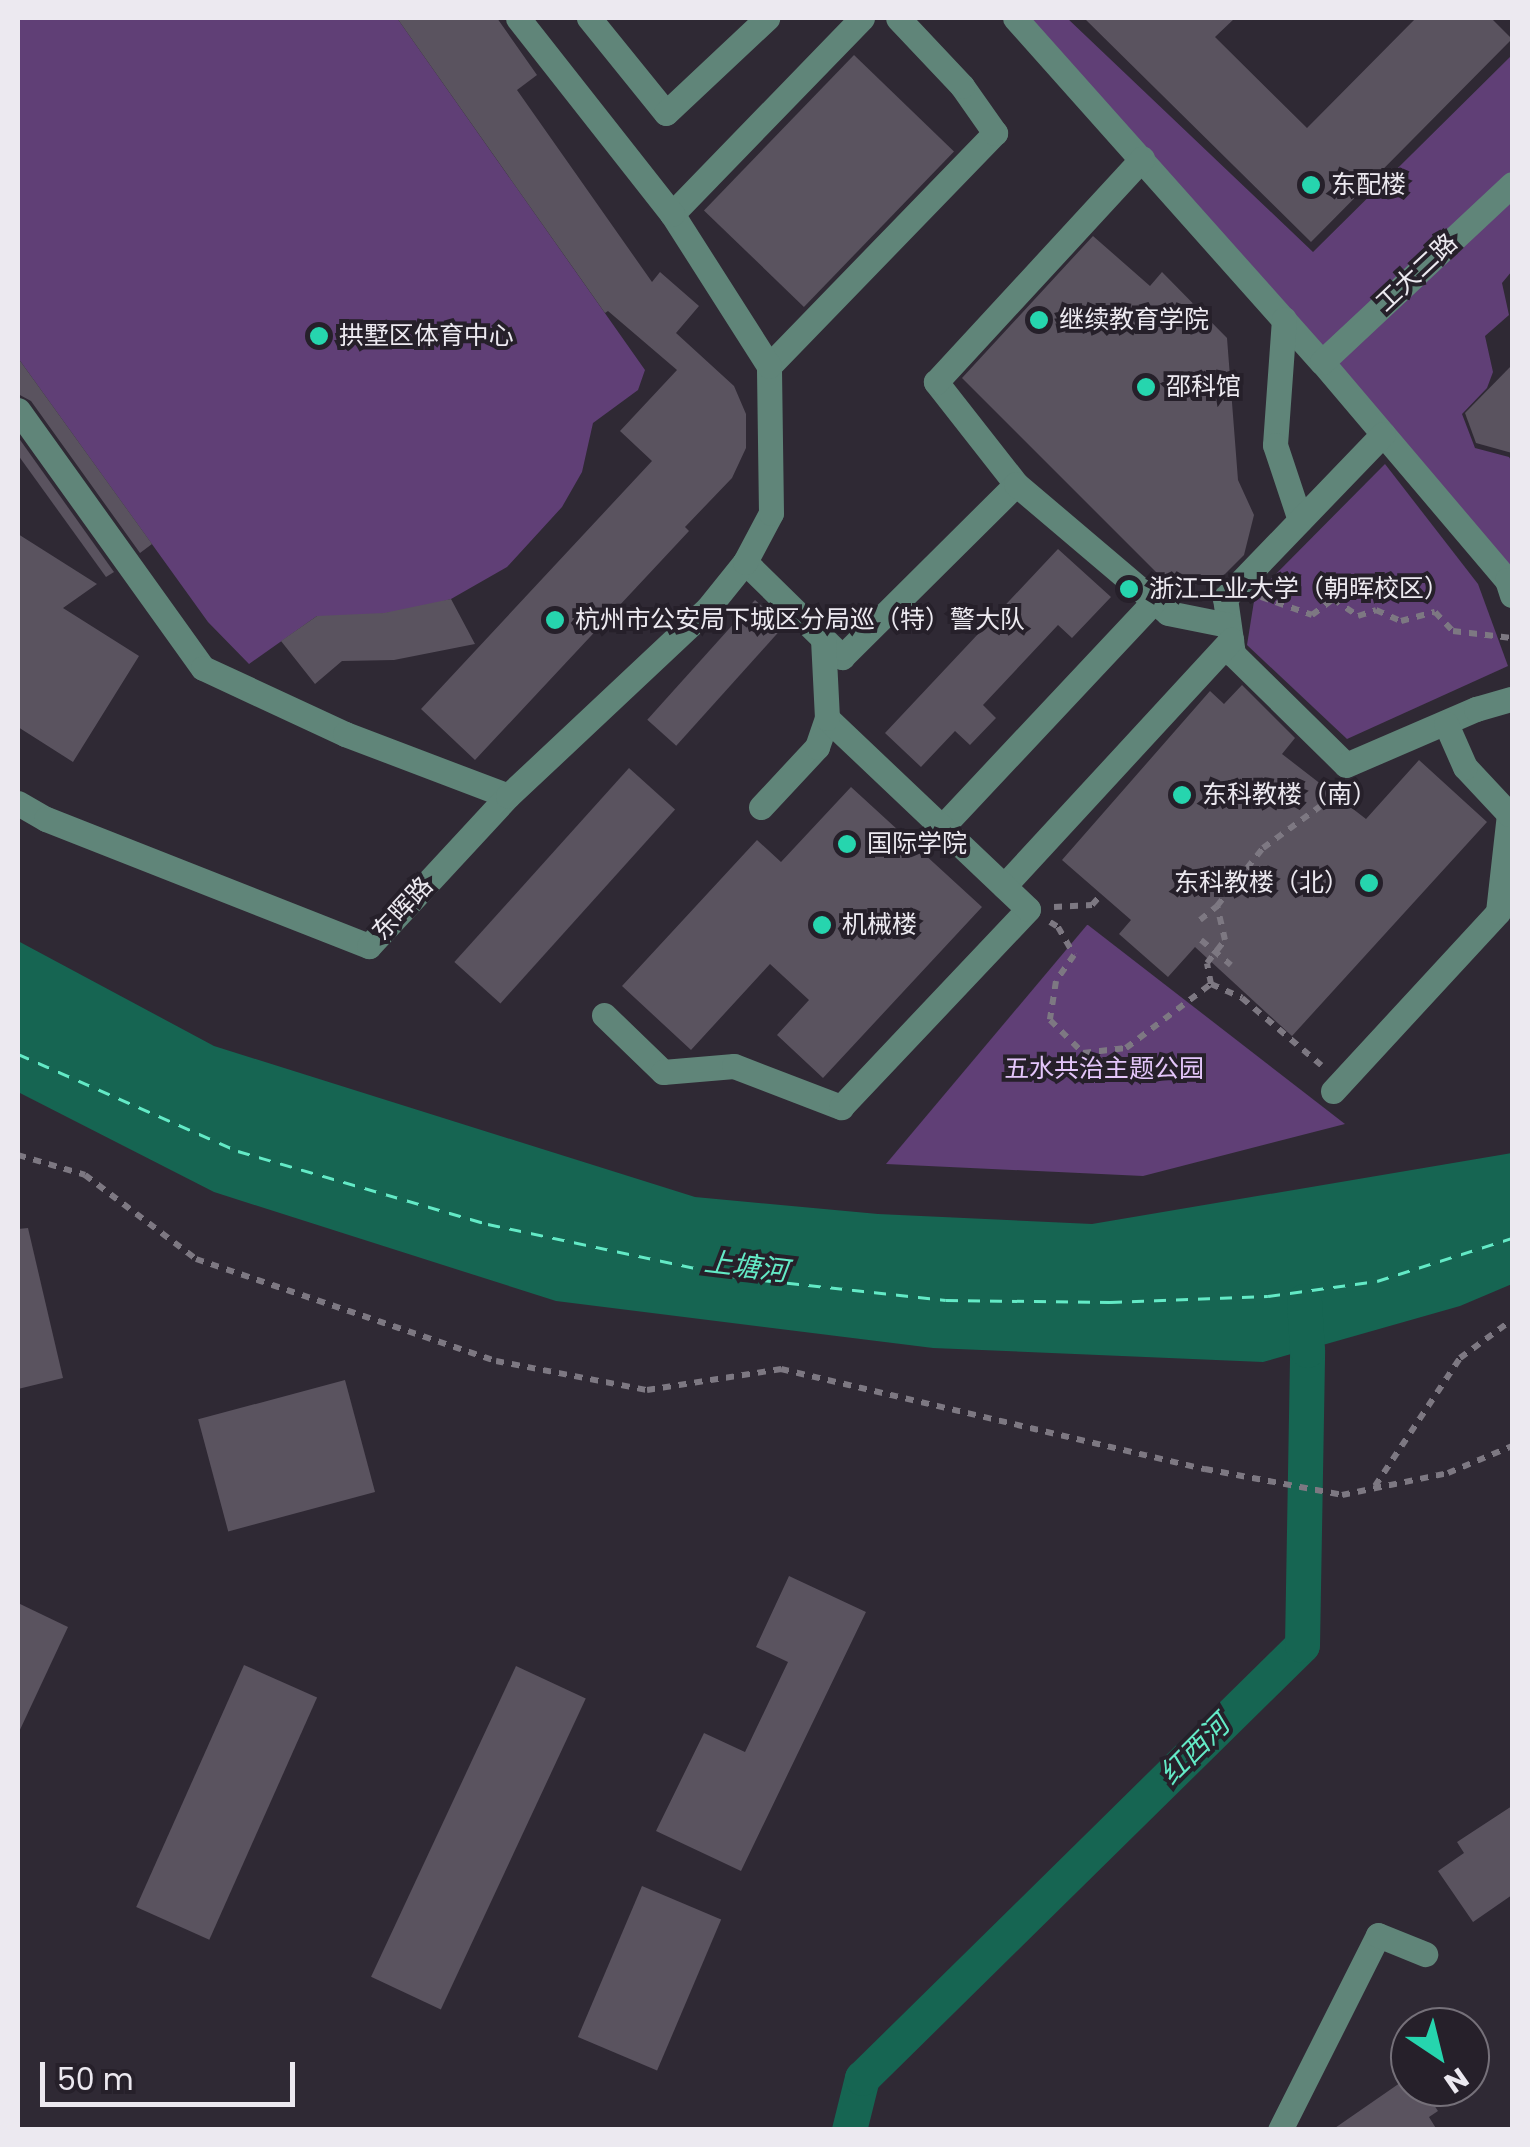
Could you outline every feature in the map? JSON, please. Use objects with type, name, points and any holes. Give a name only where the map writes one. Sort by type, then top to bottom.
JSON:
[{"type":"street","points":[[518,18],[672,214],[770,366],[995,133],[962,86],[898,18]]},
{"type":"street","points":[[589,18],[666,113],[767,18]]},
{"type":"street","points":[[672,214],[862,18]]},
{"type":"street","points":[[1016,18],[1322,362],[1506,580],[1512,595]]},
{"type":"street","points":[[1142,159],[936,382],[1016,484],[1154,602],[1168,613],[1230,632]]},
{"type":"street","name":"工大二路","points":[[1322,362],[1512,184]]},
{"type":"street","points":[[1284,319],[1275,445],[1300,520]]},
{"type":"street","name":"东晖路","points":[[18,803],[46,819],[369,946],[508,796],[708,608],[745,562],[772,514],[770,366]]},
{"type":"street","points":[[18,410],[203,668],[345,734],[508,796]]},
{"type":"street","points":[[1383,434],[1225,598],[1233,654],[1346,764],[1476,709],[1512,699]]},
{"type":"street","points":[[745,562],[842,657],[1016,484]]},
{"type":"street","points":[[942,828],[1154,602]]},
{"type":"street","points":[[1004,886],[1230,632]]},
{"type":"street","points":[[761,807],[817,747],[827,718],[823,638]]},
{"type":"street","points":[[604,1015],[663,1072],[734,1066],[842,1107],[1028,909],[827,718]]},
{"type":"street","points":[[1337,1087],[1498,912],[1509,814],[1465,766],[1446,724]]},
{"type":"street","points":[[1280,2130],[1378,1935],[1425,1954]]},
{"type":"path","points":[[1237,586],[1312,615],[1333,599],[1358,616],[1376,610],[1401,621],[1435,612],[1453,632],[1512,638]]},
{"type":"path","points":[[1200,920],[1217,906],[1263,848],[1322,805],[1346,764]]},
{"type":"path","points":[[1028,909],[1092,905],[1102,894]]},
{"type":"path","points":[[1211,984],[1207,963],[1225,940],[1217,906]]},
{"type":"path","points":[[1028,909],[1058,926],[1074,955],[1056,981],[1050,1020],[1084,1053],[1126,1048],[1211,984]]},
{"type":"path","points":[[1201,940],[1231,966]]},
{"type":"path","points":[[1211,984],[1242,998],[1337,1087]]},
{"type":"path","points":[[18,1155],[85,1175],[196,1258],[496,1361],[647,1390],[781,1369],[1342,1495],[1448,1473],[1512,1446]]},
{"type":"path","points":[[1374,1488],[1460,1358],[1512,1320]]},
{"type":"green space","name":"拱墅区体育中心","points":[[18,18],[397,18],[645,370],[638,390],[593,423],[582,472],[562,507],[507,567],[451,599],[416,609],[350,618],[317,616],[249,664],[208,622],[18,358]]},
{"type":"green space","points":[[1016,18],[1067,18],[1313,252],[1512,55],[1512,271],[1502,283],[1509,315],[1485,336],[1493,372],[1487,388],[1462,414],[1475,448],[1509,457],[1512,462],[1512,595]]},
{"type":"green space","points":[[1385,464],[1478,584],[1508,666],[1347,739],[1247,645],[1255,595]]},
{"type":"green space","name":"五水共治主题公园","points":[[1087,925],[1345,1124],[1143,1176],[886,1164]]},
{"type":"water","name":"上塘河","points":[[18,941],[214,1046],[695,1197],[878,1214],[1092,1224],[1512,1153],[1512,1284],[1460,1306],[1263,1362],[933,1348],[556,1301],[214,1192],[18,1092]]},
{"type":"building","points":[[397,18],[497,18],[537,75],[517,90],[652,282],[660,272],[699,306],[676,333],[734,386],[746,414],[746,448],[732,478],[685,527],[689,531],[475,760],[421,709],[652,461],[620,431],[677,370],[608,311],[605,313]]},
{"type":"building","name":"东配楼","points":[[1084,18],[1235,18],[1215,37],[1307,128],[1416,18],[1491,18],[1512,39],[1311,242]]},
{"type":"building","points":[[854,55],[954,152],[804,307],[704,210]]},
{"type":"building","name":"邵科馆","points":[[1093,236],[1150,286],[1162,272],[1227,338],[1238,480],[1254,515],[1244,555],[1225,574],[1208,583],[1187,585],[1164,580],[962,378]]},
{"type":"building","points":[[18,358],[152,544],[140,553],[31,401],[18,394]]},
{"type":"building","points":[[1512,365],[1512,453],[1476,443],[1465,413]]},
{"type":"building","points":[[18,437],[114,572],[106,577],[18,455]]},
{"type":"building","points":[[18,534],[97,584],[63,608],[139,656],[73,762],[18,727]]},
{"type":"building","points":[[1058,549],[1111,597],[1072,638],[1058,625],[983,705],[996,718],[970,745],[955,731],[921,767],[885,733]]},
{"type":"building","points":[[451,599],[475,644],[394,660],[342,661],[315,684],[281,641],[317,616],[384,613]]},
{"type":"building","points":[[755,600],[784,626],[676,746],[647,720]]},
{"type":"building","points":[[1242,685],[1295,738],[1282,754],[1366,819],[1419,760],[1487,822],[1292,1036],[1195,947],[1168,977],[1119,934],[1131,920],[1062,860],[1210,691],[1224,704]]},
{"type":"building","points":[[629,768],[675,809],[500,1003],[454,962]]},
{"type":"building","name":"机械楼","points":[[851,787],[982,907],[823,1078],[777,1035],[809,1000],[770,964],[691,1050],[622,986],[757,840],[781,862]]},
{"type":"building","points":[[28,1228],[63,1378],[18,1389],[18,1229]]},
{"type":"building","points":[[345,1380],[375,1492],[228,1531],[198,1419]]},
{"type":"building","points":[[789,1576],[866,1612],[741,1871],[656,1831],[704,1733],[745,1752],[788,1662],[756,1647]]},
{"type":"building","points":[[18,1603],[68,1627],[18,1734]]},
{"type":"building","points":[[244,1665],[317,1698],[209,1940],[136,1907]]},
{"type":"building","points":[[516,1666],[586,1699],[441,2009],[371,1977]]},
{"type":"building","points":[[1512,1806],[1512,1895],[1473,1922],[1438,1871],[1464,1853],[1457,1842]]},
{"type":"building","points":[[642,1886],[721,1920],[657,2071],[578,2037]]},
{"type":"building","points":[[1390,2090],[1390,2107],[1435,2107],[1438,2111],[1429,2117],[1437,2130],[1332,2130]]},
{"type":"waterway","name":"红西河","points":[[849,2130],[862,2078],[1302,1645],[1307,1350],[1304,1301]]},
{"type":"ferry route","points":[[18,1054],[238,1151],[488,1224],[743,1278],[946,1300],[1110,1302],[1268,1296],[1377,1281],[1512,1238]]},
{"type":"place","name":"东配楼","points":[[1311,185]]},
{"type":"place","name":"继续教育学院","points":[[1039,320]]},
{"type":"place","name":"拱墅区体育中心","points":[[319,336]]},
{"type":"place","name":"邵科馆","points":[[1146,387]]},
{"type":"place","name":"浙江工业大学（朝晖校区）","points":[[1129,589]]},
{"type":"place","name":"杭州市公安局下城区分局巡（特）警大队","points":[[555,620]]},
{"type":"place","name":"东科教楼（南）","points":[[1182,795]]},
{"type":"place","name":"国际学院","points":[[847,844]]},
{"type":"place","name":"东科教楼（北）","points":[[1369,883]]},
{"type":"place","name":"机械楼","points":[[822,925]]}]
